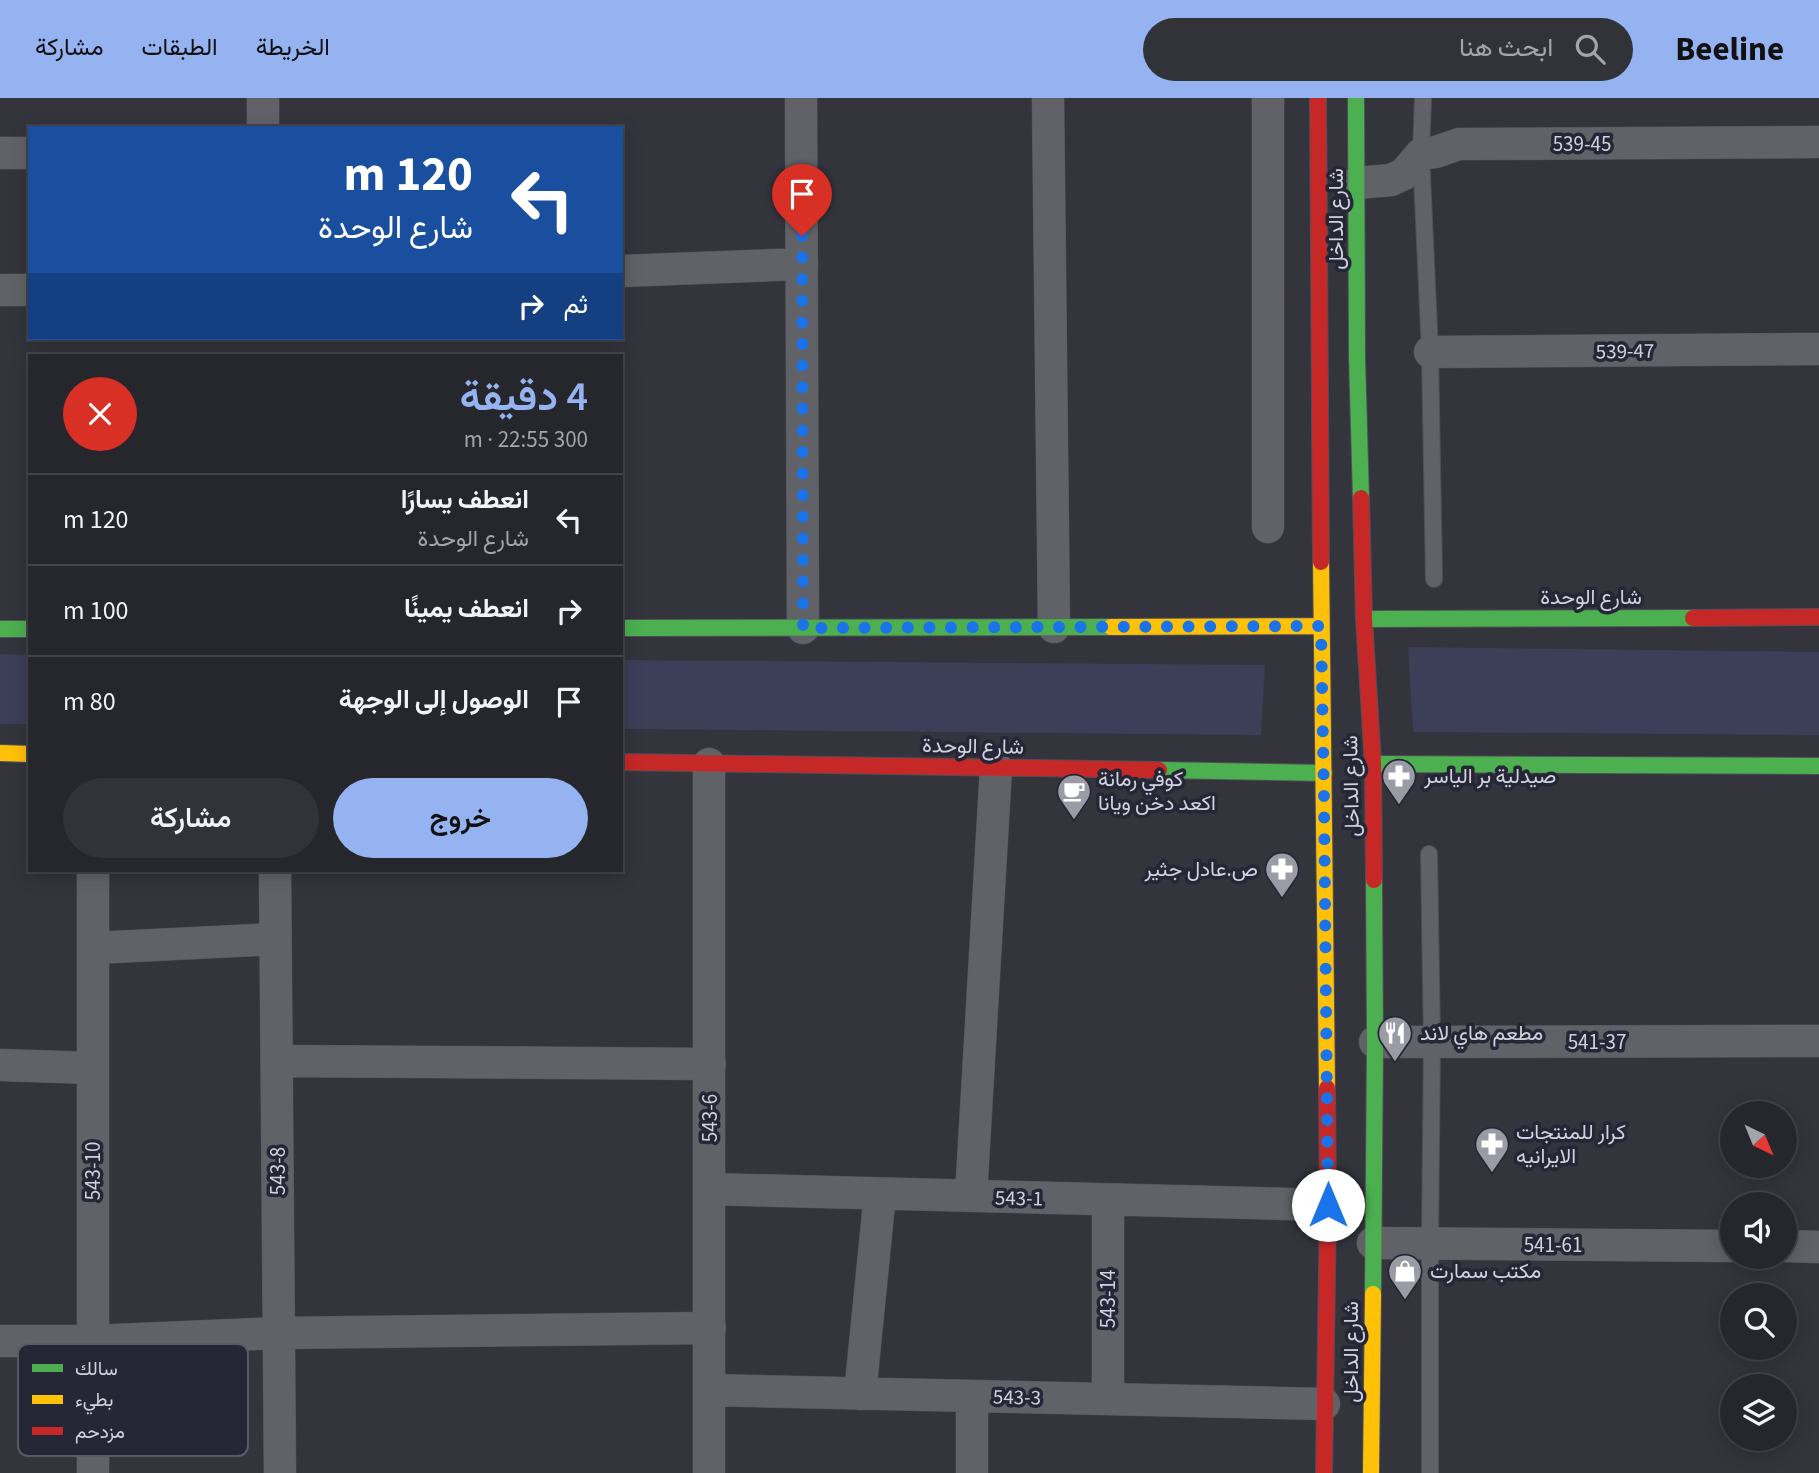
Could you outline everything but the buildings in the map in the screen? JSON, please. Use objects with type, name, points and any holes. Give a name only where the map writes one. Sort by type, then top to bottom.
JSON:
[{"type":"main road","name":"شارع الداخل","points":[[1318,98],[1328,1205],[1324,1473]]},
{"type":"main road","name":"شارع الداخل","points":[[1356,98],[1357,358],[1364,618],[1373,764],[1375,1042],[1371,1473]]},
{"type":"main road","name":"شارع الوحدة","points":[[1364,618],[1819,617]]},
{"type":"main road","points":[[623,628],[1321,626]]},
{"type":"main road","points":[[0,629],[28,629]]},
{"type":"main road","points":[[0,753],[28,754]]},
{"type":"main road","name":"شارع الوحدة","points":[[623,762],[1324,773]]},
{"type":"main road","points":[[1373,764],[1819,766]]},
{"type":"street","points":[[263,98],[263,126]]},
{"type":"street","points":[[801,98],[803,628]]},
{"type":"street","points":[[1048,98],[1054,627]]},
{"type":"street","points":[[1268,98],[1268,527]]},
{"type":"street","name":"539-45","points":[[1357,183],[1391,180],[1404,174],[1421,154],[1459,144],[1819,142]]},
{"type":"street","points":[[0,153],[28,153]]},
{"type":"street","points":[[1268,177],[1318,176]]},
{"type":"street","points":[[623,271],[802,264]]},
{"type":"street","points":[[0,290],[28,290]]},
{"type":"street","name":"539-47","points":[[1430,352],[1819,349]]},
{"type":"street","name":"543-6","points":[[709,764],[709,1473]]},
{"type":"street","points":[[971,1196],[996,768]]},
{"type":"street","name":"543-10","points":[[93,872],[93,1341]]},
{"type":"street","name":"543-8","points":[[275,872],[280,1473]]},
{"type":"street","points":[[93,948],[275,939]]},
{"type":"street","name":"541-37","points":[[1375,1042],[1819,1041]]},
{"type":"street","points":[[277,1061],[710,1064]]},
{"type":"street","points":[[0,1065],[93,1068]]},
{"type":"street","name":"543-1","points":[[709,1189],[1328,1205]]},
{"type":"street","points":[[860,1394],[880,1194]]},
{"type":"street","name":"543-14","points":[[1108,1200],[1108,1399]]},
{"type":"street","name":"541-61","points":[[1373,1243],[1720,1246]]},
{"type":"street","points":[[1797,1246],[1819,1247]]},
{"type":"street","points":[[0,1341],[93,1341],[279,1333],[710,1328]]},
{"type":"street","name":"543-3","points":[[709,1390],[1324,1404]]},
{"type":"street","points":[[972,1396],[972,1473]]},
{"type":"lane","points":[[1423,98],[1421,154],[1430,352],[1434,579]]},
{"type":"lane","points":[[1429,854],[1432,1042],[1430,1473]]},
{"type":"shaded area","points":[[1408,647],[1819,652],[1819,735],[1413,732]]},
{"type":"shaded area","points":[[0,654],[28,655],[28,724],[0,724]]},
{"type":"shaded area","points":[[623,660],[1265,665],[1261,735],[623,729]]},
{"type":"traffic: fast","points":[[1356,98],[1357,358],[1361,498]]},
{"type":"traffic: fast","points":[[1364,619],[1693,618]]},
{"type":"traffic: fast","points":[[623,628],[1111,627]]},
{"type":"traffic: fast","points":[[0,629],[28,629]]},
{"type":"traffic: fast","points":[[1373,764],[1819,766]]},
{"type":"traffic: fast","points":[[1159,770],[1324,773]]},
{"type":"traffic: fast","points":[[1373,1294],[1374,880]]},
{"type":"traffic: slow","points":[[1321,562],[1327,1088]]},
{"type":"traffic: slow","points":[[1111,627],[1321,626]]},
{"type":"traffic: slow","points":[[0,753],[28,754]]},
{"type":"traffic: slow","points":[[1371,1473],[1373,1294]]},
{"type":"traffic: jam","points":[[1318,98],[1321,562]]},
{"type":"traffic: jam","points":[[1361,498],[1364,619],[1373,764],[1374,880]]},
{"type":"traffic: jam","points":[[1693,618],[1819,617]]},
{"type":"traffic: jam","points":[[623,762],[1159,770]]},
{"type":"traffic: jam","points":[[1324,1473],[1327,1088]]},
{"type":"place","name":"صيدلية بر الياسر","points":[[1399,806]]},
{"type":"place","name":"كوفي رمانة اكعد دخن ويانا","points":[[1074,821]]},
{"type":"place","name":"ص.عادل جثير","points":[[1282,899]]},
{"type":"place","name":"مطعم هاي لاند","points":[[1395,1063]]},
{"type":"place","name":"كرار للمنتجات الايرانيه","points":[[1492,1174]]},
{"type":"place","name":"مكتب سمارت","points":[[1405,1301]]},
{"type":"route","points":[[802,236],[803,628],[1321,626],[1328,1205]]}]
